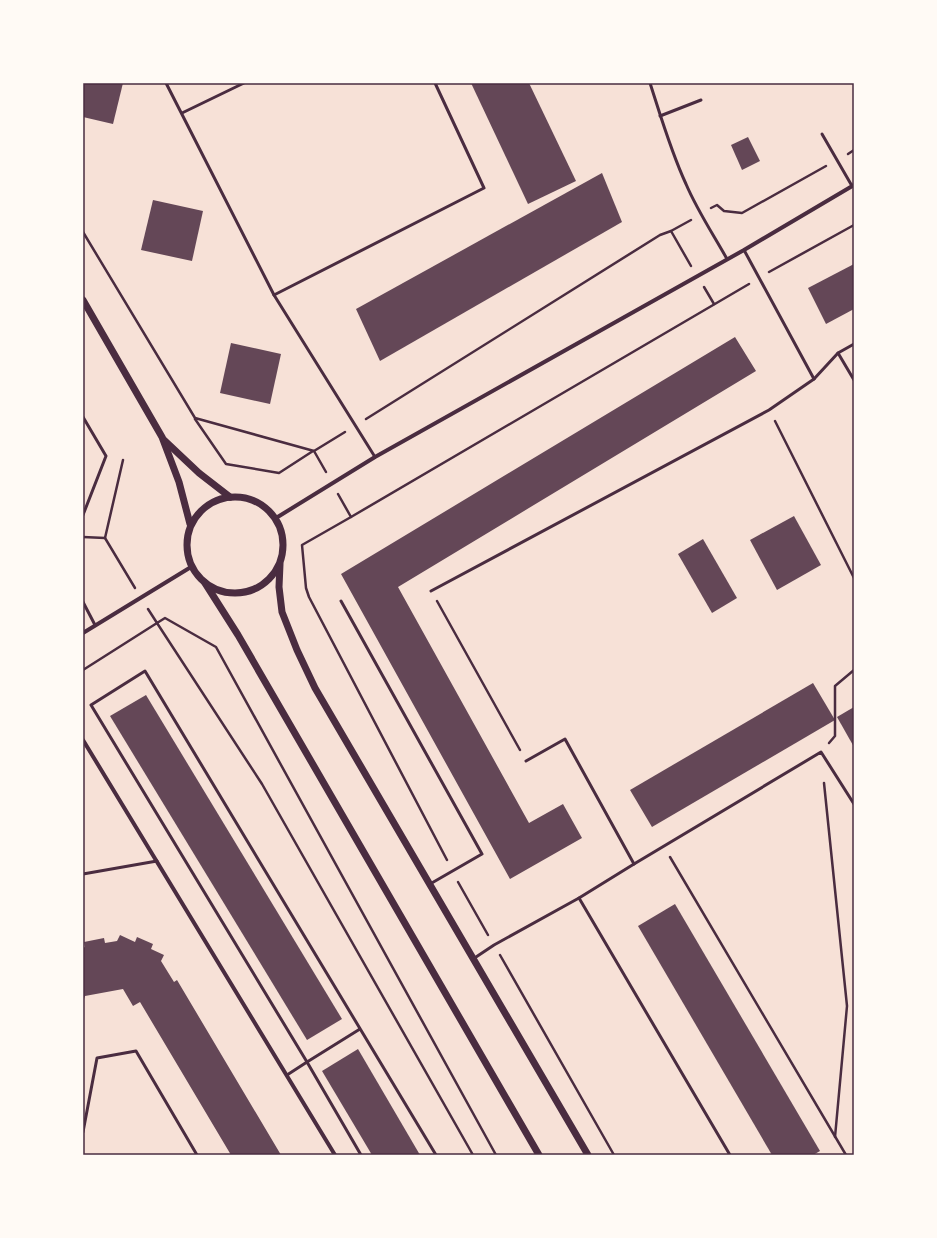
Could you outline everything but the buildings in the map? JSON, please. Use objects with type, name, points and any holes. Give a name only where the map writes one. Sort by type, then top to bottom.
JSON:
[{"type":"street","points":[[276,518],[375,457],[744,250],[853,185]]},
{"type":"street","points":[[83,300],[162,437],[179,482],[190,524]]},
{"type":"street","points":[[162,437],[199,473],[230,497]]},
{"type":"street","points":[[538,1155],[238,635],[205,583],[191,567],[187,553],[186,538],[190,524],[198,513],[209,503],[223,497],[238,496],[253,499],[266,507],[276,518],[282,533],[283,548],[280,564],[279,587],[282,612],[297,650],[315,688],[588,1155]]},
{"type":"street","points":[[205,583],[213,588],[229,593],[245,592],[259,587],[271,577],[280,564]]},
{"type":"street","points":[[83,632],[191,567]]},
{"type":"street","points":[[83,740],[335,1155]]},
{"type":"lane","points":[[166,83],[274,295],[375,457]]},
{"type":"lane","points":[[182,112],[244,83]]},
{"type":"lane","points":[[274,295],[484,188],[436,83]]},
{"type":"lane","points":[[650,83],[660,116],[685,184],[728,259]]},
{"type":"lane","points":[[660,116],[701,100]]},
{"type":"lane","points":[[822,134],[853,185]]},
{"type":"lane","points":[[744,250],[814,379]]},
{"type":"lane","points":[[431,591],[769,410],[814,379],[838,353],[854,344]]},
{"type":"lane","points":[[838,353],[854,380]]},
{"type":"lane","points":[[83,417],[106,456],[83,515]]},
{"type":"lane","points":[[83,602],[96,625]]},
{"type":"lane","points":[[340,602],[482,854],[430,884]]},
{"type":"lane","points":[[361,1155],[91,705],[145,671],[436,1155]]},
{"type":"lane","points":[[526,761],[565,739],[634,864]]},
{"type":"lane","points":[[473,959],[580,898],[821,752],[854,804]]},
{"type":"lane","points":[[83,874],[157,861]]},
{"type":"lane","points":[[580,898],[730,1155]]},
{"type":"lane","points":[[287,1075],[360,1029]]},
{"type":"lane","points":[[83,1132],[97,1058],[136,1051],[197,1155]]},
{"type":"path","points":[[83,232],[195,418],[226,464],[279,473],[660,235],[717,205],[724,211],[742,213],[854,150]]},
{"type":"path","points":[[614,1155],[452,870],[309,597],[306,588],[302,545],[759,278],[854,225]]},
{"type":"path","points":[[769,410],[854,578]]},
{"type":"path","points":[[195,418],[314,451],[351,517]]},
{"type":"path","points":[[105,538],[123,460]]},
{"type":"path","points":[[431,591],[526,761]]},
{"type":"path","points":[[83,670],[157,623],[262,784],[473,1155]]},
{"type":"path","points":[[216,647],[496,1155]]},
{"type":"path","points":[[835,1137],[847,1006],[821,752],[835,736],[835,686],[854,670]]},
{"type":"path","points":[[664,846],[846,1155]]}]
